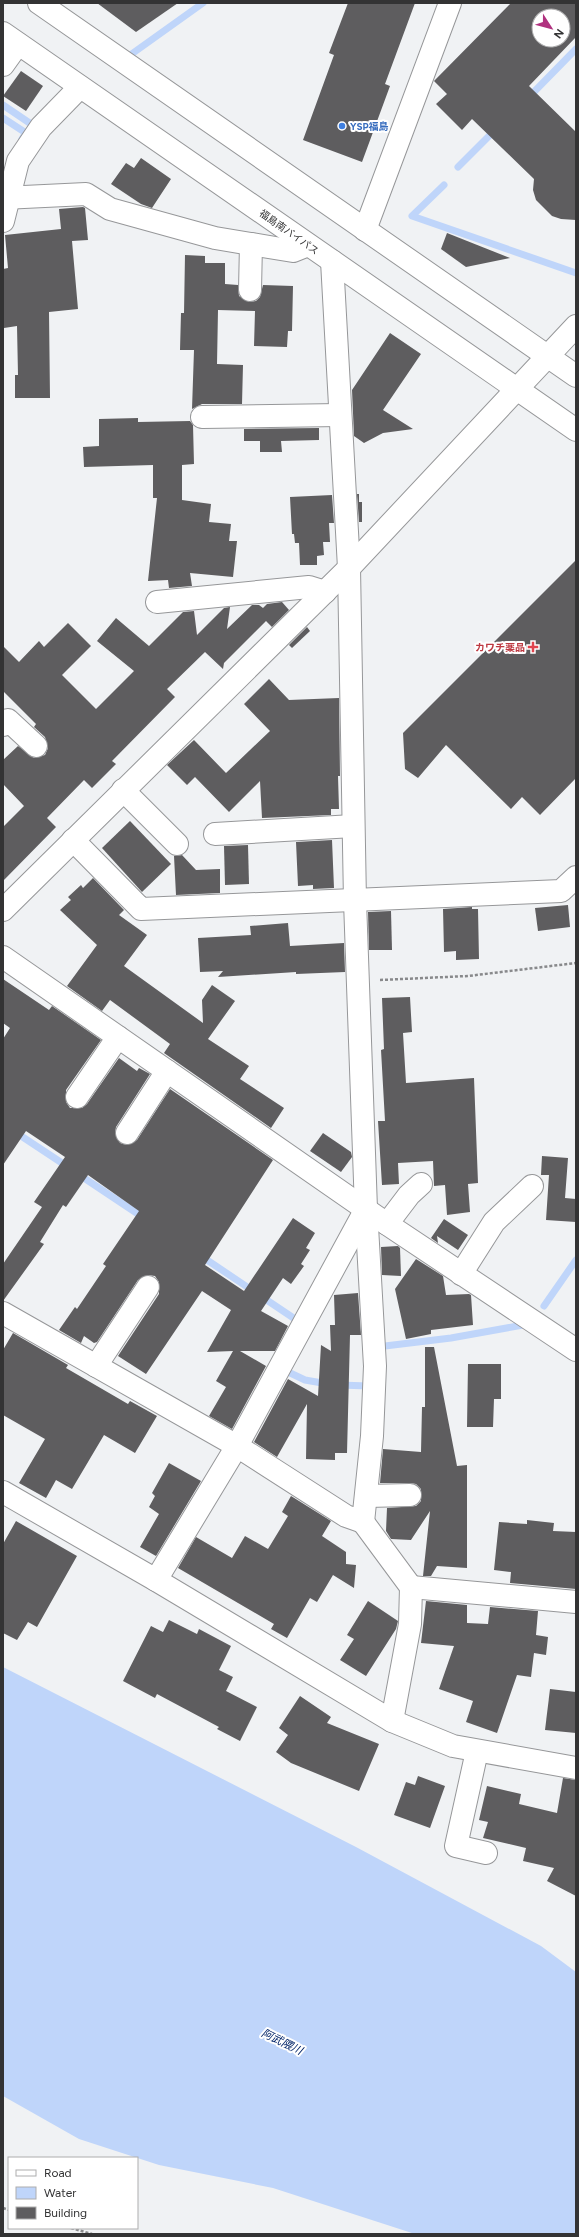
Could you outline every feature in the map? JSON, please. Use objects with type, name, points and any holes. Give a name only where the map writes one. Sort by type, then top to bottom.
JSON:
[{"type":"main road","points":[[39,3],[576,376]]},
{"type":"main road","points":[[366,230],[450,3]]},
{"type":"main road","points":[[3,65],[10,38]]},
{"type":"main road","name":"福島南バイパス","points":[[10,38],[576,430]]},
{"type":"main road","points":[[3,221],[5,198],[18,161],[27,145],[56,110],[80,87]]},
{"type":"main road","points":[[5,198],[86,194],[110,209],[214,243],[251,244],[293,251],[308,245]]},
{"type":"main road","points":[[250,290],[251,244]]},
{"type":"main road","points":[[332,262],[349,568],[357,981],[374,1366],[372,1436],[367,1496],[363,1522]]},
{"type":"main road","points":[[3,910],[349,568],[576,326]]},
{"type":"main road","points":[[202,418],[340,415]]},
{"type":"main road","points":[[157,602],[309,587],[325,592]]},
{"type":"main road","points":[[5,720],[36,746]]},
{"type":"main road","points":[[123,790],[177,844]]},
{"type":"main road","points":[[215,834],[353,826]]},
{"type":"main road","points":[[73,840],[141,909],[561,891],[576,877]]},
{"type":"main road","points":[[3,957],[366,1209],[576,1350]]},
{"type":"main road","points":[[77,1097],[118,1037]]},
{"type":"main road","points":[[126,1133],[167,1071]]},
{"type":"main road","points":[[388,1224],[409,1195],[421,1184]]},
{"type":"main road","points":[[461,1274],[494,1222],[532,1186]]},
{"type":"main road","points":[[156,1580],[237,1446],[366,1209]]},
{"type":"main road","points":[[96,1366],[148,1287]]},
{"type":"main road","points":[[3,1313],[237,1446],[346,1516],[363,1522],[411,1586],[410,1624],[392,1721]]},
{"type":"main road","points":[[3,1492],[156,1580],[392,1721],[454,1746],[576,1768]]},
{"type":"main road","points":[[367,1496],[410,1495]]},
{"type":"main road","points":[[411,1586],[576,1602]]},
{"type":"main road","points":[[477,1751],[456,1846],[486,1853]]},
{"type":"path","points":[[357,981],[468,976],[576,963]]},
{"type":"path","points":[[74,2229],[92,2234]]},
{"type":"water","name":"阿武隈川","points":[[3,1667],[356,1847],[541,1946],[576,1972],[576,2234],[415,2234],[273,2188],[159,2165],[79,2139],[3,2096]]},
{"type":"building","points":[[97,3],[178,3],[136,32]]},
{"type":"building","points":[[348,3],[415,3],[385,84],[390,86],[362,162],[303,140],[334,55],[329,53]]},
{"type":"building","points":[[511,3],[576,3],[576,37],[571,42],[571,8],[531,8],[531,48],[565,48],[529,86],[576,132],[576,220],[561,219],[552,216],[536,200],[533,190],[534,179],[472,119],[462,130],[436,104],[447,94],[434,81]]},
{"type":"building","points":[[21,71],[43,86],[26,111],[3,96]]},
{"type":"building","points":[[141,158],[171,179],[152,208],[141,204],[111,184],[126,163],[134,168]]},
{"type":"building","points":[[85,208],[88,240],[72,241],[78,309],[49,312],[50,398],[15,398],[15,375],[18,375],[17,326],[4,328],[3,317],[3,269],[8,268],[5,235],[61,229],[59,209]]},
{"type":"building","points":[[447,233],[510,258],[466,267],[441,249]]},
{"type":"building","points":[[185,255],[205,256],[205,263],[225,263],[225,284],[238,285],[239,296],[249,302],[256,301],[260,297],[263,285],[293,286],[292,331],[288,331],[287,347],[254,346],[255,311],[218,310],[217,364],[243,365],[242,404],[202,404],[192,409],[194,350],[180,350],[181,313],[184,313]]},
{"type":"building","points":[[390,333],[421,354],[383,410],[413,429],[383,433],[364,443],[354,436],[352,390]]},
{"type":"building","points":[[138,418],[138,422],[190,421],[193,425],[194,464],[182,465],[182,500],[211,504],[209,522],[231,524],[229,541],[237,541],[233,577],[190,573],[192,586],[169,588],[168,580],[148,581],[157,498],[153,498],[153,465],[84,467],[83,447],[99,446],[99,419]]},
{"type":"building","points":[[319,428],[319,440],[281,441],[282,452],[260,452],[260,441],[244,441],[244,429]]},
{"type":"building","points":[[357,494],[359,494],[359,502],[362,502],[362,522],[359,522]]},
{"type":"building","points":[[332,495],[334,523],[329,523],[330,542],[323,542],[324,555],[317,556],[317,565],[300,565],[299,543],[295,543],[294,534],[292,534],[290,497]]},
{"type":"building","name":"カワチ薬品","points":[[576,560],[576,778],[540,815],[522,797],[511,809],[446,745],[418,778],[405,769],[403,733]]},
{"type":"building","points":[[282,602],[289,610],[272,627],[266,621],[224,663],[223,669],[205,652],[167,689],[175,697],[112,761],[116,764],[92,788],[84,780],[47,818],[56,827],[3,881],[3,827],[24,806],[3,784],[3,760],[18,746],[34,758],[45,755],[48,748],[45,737],[34,727],[36,724],[3,691],[3,646],[19,662],[39,641],[44,647],[68,623],[91,646],[62,675],[96,709],[134,671],[97,641],[116,618],[149,646],[183,612],[194,611],[197,635],[224,608],[230,607],[227,629],[252,605],[259,605],[263,608],[267,604]]},
{"type":"building","points":[[307,627],[310,631],[292,648],[289,645]]},
{"type":"building","points":[[269,679],[289,700],[339,698],[339,809],[331,809],[331,815],[262,818],[260,781],[229,812],[195,777],[187,785],[167,765],[194,740],[226,773],[270,731],[244,704]]},
{"type":"building","points":[[130,821],[171,864],[142,892],[102,848]]},
{"type":"building","points":[[332,840],[334,888],[313,889],[313,885],[298,886],[296,842]]},
{"type":"building","points":[[248,845],[249,884],[225,885],[224,846]]},
{"type":"building","points":[[182,855],[196,870],[220,869],[220,893],[176,895],[174,856]]},
{"type":"building","points":[[93,878],[124,910],[119,915],[147,935],[124,966],[203,1023],[202,1000],[212,985],[235,1001],[208,1039],[249,1066],[240,1079],[284,1108],[271,1128],[164,1053],[170,1044],[110,1000],[102,1011],[67,986],[97,945],[60,910],[71,900],[68,897],[81,885],[83,888]]},
{"type":"building","points":[[568,905],[570,927],[538,931],[535,908]]},
{"type":"building","points":[[472,907],[472,909],[478,909],[479,959],[456,960],[456,951],[444,952],[443,909]]},
{"type":"building","points":[[391,911],[392,950],[369,950],[368,912]]},
{"type":"building","points":[[288,923],[290,946],[344,943],[345,972],[296,974],[296,972],[218,977],[223,971],[200,972],[198,938],[251,935],[250,926]]},
{"type":"building","points":[[3,979],[49,1010],[52,1006],[101,1040],[66,1090],[66,1102],[70,1108],[82,1108],[87,1104],[119,1058],[137,1071],[139,1068],[150,1074],[116,1127],[115,1133],[120,1143],[127,1145],[137,1140],[170,1089],[273,1160],[205,1265],[244,1291],[293,1218],[315,1233],[306,1248],[310,1250],[301,1264],[304,1266],[291,1284],[283,1278],[261,1311],[288,1326],[275,1351],[240,1351],[266,1366],[232,1429],[209,1416],[226,1387],[216,1381],[233,1351],[207,1352],[231,1310],[202,1291],[146,1374],[118,1356],[159,1294],[159,1282],[155,1276],[148,1275],[138,1280],[97,1342],[94,1343],[84,1336],[81,1343],[59,1330],[75,1307],[77,1309],[106,1266],[103,1264],[139,1211],[88,1175],[66,1207],[63,1205],[40,1242],[44,1244],[3,1301],[3,1264],[42,1207],[34,1202],[65,1157],[26,1131],[3,1165],[3,1039],[10,1028],[3,1023]]},
{"type":"building","points":[[410,997],[412,1032],[403,1033],[406,1083],[474,1078],[478,1183],[468,1184],[470,1212],[447,1215],[445,1185],[434,1186],[433,1161],[398,1163],[399,1184],[382,1185],[378,1121],[385,1121],[381,1050],[384,1049],[382,998]]},
{"type":"building","points":[[323,1133],[351,1152],[352,1157],[341,1172],[310,1151]]},
{"type":"building","points":[[542,1156],[568,1158],[565,1198],[576,1199],[576,1222],[546,1220],[549,1175],[541,1175]]},
{"type":"building","points":[[444,1219],[468,1235],[458,1250],[437,1236],[438,1243],[431,1238]]},
{"type":"building","points":[[398,1246],[400,1248],[401,1276],[382,1275],[381,1247]]},
{"type":"building","points":[[416,1259],[443,1276],[446,1295],[471,1295],[473,1325],[431,1330],[431,1334],[406,1339],[395,1289]]},
{"type":"building","points":[[358,1293],[361,1335],[350,1335],[347,1453],[335,1453],[335,1460],[306,1459],[307,1404],[277,1457],[254,1442],[288,1379],[318,1396],[321,1345],[331,1351],[330,1325],[335,1325],[334,1295]]},
{"type":"building","points":[[13,1333],[68,1365],[66,1368],[128,1404],[130,1401],[157,1416],[135,1453],[104,1435],[72,1489],[56,1480],[46,1498],[19,1483],[45,1439],[3,1415],[3,1350]]},
{"type":"building","points":[[425,1347],[434,1347],[457,1466],[467,1465],[467,1568],[437,1566],[431,1576],[423,1576],[430,1511],[411,1540],[391,1539],[386,1531],[387,1508],[416,1506],[421,1501],[421,1489],[416,1484],[410,1483],[380,1483],[383,1449],[421,1452],[422,1407],[425,1407]]},
{"type":"building","points":[[468,1364],[501,1364],[501,1399],[494,1399],[493,1427],[467,1427]]},
{"type":"building","points":[[169,1463],[201,1481],[156,1556],[140,1547],[159,1514],[149,1507],[155,1496],[152,1493]]},
{"type":"building","points":[[291,1496],[331,1521],[322,1536],[346,1552],[346,1564],[356,1565],[354,1588],[333,1575],[317,1602],[310,1598],[287,1638],[271,1629],[274,1624],[178,1568],[196,1537],[232,1558],[245,1536],[268,1549],[288,1516],[282,1512]]},
{"type":"building","points":[[527,1520],[554,1523],[553,1531],[576,1532],[576,1589],[510,1583],[511,1572],[494,1570],[499,1522],[527,1524]]},
{"type":"building","points":[[16,1521],[77,1556],[37,1627],[28,1622],[17,1640],[3,1633],[3,1544]]},
{"type":"building","points":[[368,1601],[398,1621],[396,1629],[366,1676],[340,1660],[354,1639],[347,1635]]},
{"type":"building","points":[[426,1601],[467,1605],[467,1623],[488,1624],[490,1607],[538,1611],[536,1635],[548,1637],[546,1655],[534,1653],[531,1677],[517,1675],[497,1733],[466,1722],[473,1701],[439,1689],[454,1646],[421,1643]]},
{"type":"building","points":[[169,1620],[197,1634],[199,1629],[231,1646],[219,1670],[233,1677],[226,1691],[257,1707],[240,1741],[217,1729],[219,1727],[157,1694],[155,1698],[123,1681],[151,1626],[163,1632]]},
{"type":"building","points":[[550,1689],[576,1692],[576,1733],[545,1730]]},
{"type":"building","points":[[300,1696],[331,1717],[327,1723],[379,1744],[359,1791],[291,1763],[276,1752],[288,1735],[279,1728]]},
{"type":"building","points":[[418,1776],[445,1786],[430,1828],[394,1815],[406,1782],[415,1785]]},
{"type":"building","points":[[563,1778],[576,1780],[576,1896],[547,1881],[554,1868],[523,1861],[526,1848],[483,1838],[488,1822],[479,1820],[487,1786],[521,1794],[519,1804],[557,1813]]},
{"type":"waterway","points":[[126,58],[203,3]]},
{"type":"waterway","points":[[528,98],[576,49]]},
{"type":"waterway","points":[[3,105],[34,126],[36,123]]},
{"type":"waterway","points":[[3,118],[26,133],[22,139]]},
{"type":"waterway","points":[[458,167],[496,129]]},
{"type":"waterway","points":[[444,185],[412,216],[576,273]]},
{"type":"waterway","points":[[3,1124],[68,1167]]},
{"type":"waterway","points":[[78,1174],[144,1218]]},
{"type":"waterway","points":[[201,1256],[295,1319]]},
{"type":"waterway","points":[[544,1306],[576,1260]]},
{"type":"waterway","points":[[385,1346],[451,1338],[523,1325]]},
{"type":"waterway","points":[[286,1371],[305,1380],[328,1384]]},
{"type":"waterway","points":[[340,1385],[368,1386]]},
{"type":"place","name":"YSP福島","points":[[342,126]]},
{"type":"place","name":"カワチ薬品","points":[[533,647]]}]
